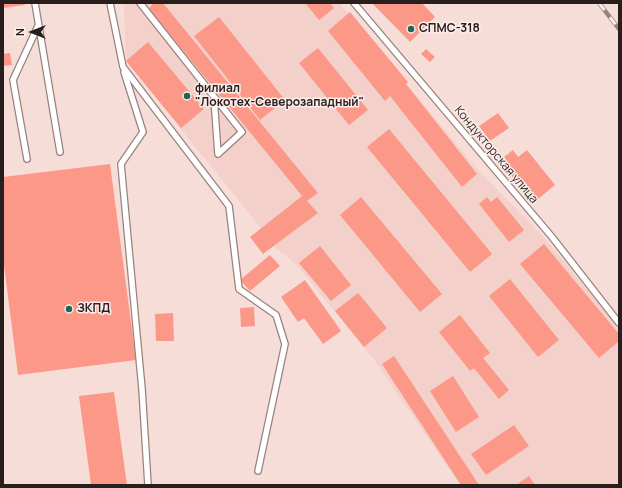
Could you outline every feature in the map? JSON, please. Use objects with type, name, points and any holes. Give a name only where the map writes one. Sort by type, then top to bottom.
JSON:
[{"type":"lane","points":[[35,3],[60,152]]},
{"type":"lane","points":[[110,3],[123,67],[143,132],[121,164],[142,388],[148,485]]},
{"type":"lane","points":[[140,3],[242,132],[218,154],[214,98]]},
{"type":"lane","name":"Кондукторская улица","points":[[354,3],[552,237],[619,323]]},
{"type":"lane","points":[[27,159],[13,80],[38,26]]},
{"type":"lane","points":[[123,67],[229,206],[239,289],[276,315],[285,344],[258,471]]},
{"type":"shaded area","points":[[124,3],[153,3],[149,9],[302,196],[261,228],[126,61]]},
{"type":"shaded area","points":[[163,3],[339,3],[479,171],[543,236],[619,328],[619,485],[460,485],[375,361],[298,266],[273,246],[318,213],[307,201],[318,193]]},
{"type":"building","points":[[3,3],[24,3],[25,5],[3,8]]},
{"type":"building","points":[[153,3],[163,3],[318,193],[307,201],[318,213],[263,254],[250,237],[302,196],[149,9]]},
{"type":"building","points":[[305,3],[330,3],[334,8],[319,20]]},
{"type":"building","name":"СПМС-318","points":[[372,3],[422,3],[435,17],[410,42]]},
{"type":"building","points":[[350,12],[408,82],[406,84],[477,174],[462,187],[390,96],[385,101],[328,31]]},
{"type":"building","points":[[219,17],[285,100],[260,120],[194,36]]},
{"type":"building","points":[[148,42],[204,109],[181,128],[126,61]]},
{"type":"building","points":[[318,48],[368,110],[349,125],[299,63]]},
{"type":"building","points":[[426,49],[435,57],[430,62],[421,54]]},
{"type":"building","points":[[10,53],[12,65],[3,66],[3,54]]},
{"type":"building","points":[[498,113],[509,128],[490,141],[479,126]]},
{"type":"building","points":[[389,129],[492,254],[470,272],[367,147]]},
{"type":"building","points":[[513,150],[518,157],[527,150],[555,185],[533,203],[504,166],[508,163],[504,157]]},
{"type":"building","name":"ЗКПД","points":[[110,164],[136,360],[18,375],[3,257],[3,177]]},
{"type":"building","points":[[361,197],[442,294],[420,312],[340,215]]},
{"type":"building","points":[[487,197],[491,202],[497,197],[524,230],[509,242],[479,204]]},
{"type":"building","points":[[544,244],[619,334],[619,341],[599,358],[520,264]]},
{"type":"building","points":[[320,246],[351,285],[331,301],[299,263]]},
{"type":"building","points":[[270,255],[280,266],[250,291],[240,280]]},
{"type":"building","points":[[510,279],[559,340],[538,357],[489,296]]},
{"type":"building","points":[[305,280],[341,331],[323,344],[304,318],[298,322],[281,297]]},
{"type":"building","points":[[358,293],[387,328],[364,347],[335,311]]},
{"type":"building","points":[[254,307],[255,326],[241,327],[240,308]]},
{"type":"building","points":[[173,313],[174,341],[156,341],[155,314]]},
{"type":"building","points":[[460,315],[490,353],[483,358],[509,390],[499,399],[474,368],[470,371],[439,332]]},
{"type":"building","points":[[394,356],[479,485],[461,485],[382,364]]},
{"type":"building","points":[[453,376],[479,417],[456,432],[430,391]]},
{"type":"building","points":[[114,392],[127,485],[91,485],[79,396]]},
{"type":"building","points":[[514,425],[529,446],[486,475],[471,454]]},
{"type":"building","points":[[529,476],[535,485],[516,485]]},
{"type":"railway","points":[[599,3],[619,29]]},
{"type":"place","name":"СПМС-318","points":[[411,29]]},
{"type":"place","name":"филиал \"Локотех-Северозападный\"","points":[[187,96]]},
{"type":"place","name":"ЗКПД","points":[[69,309]]}]
